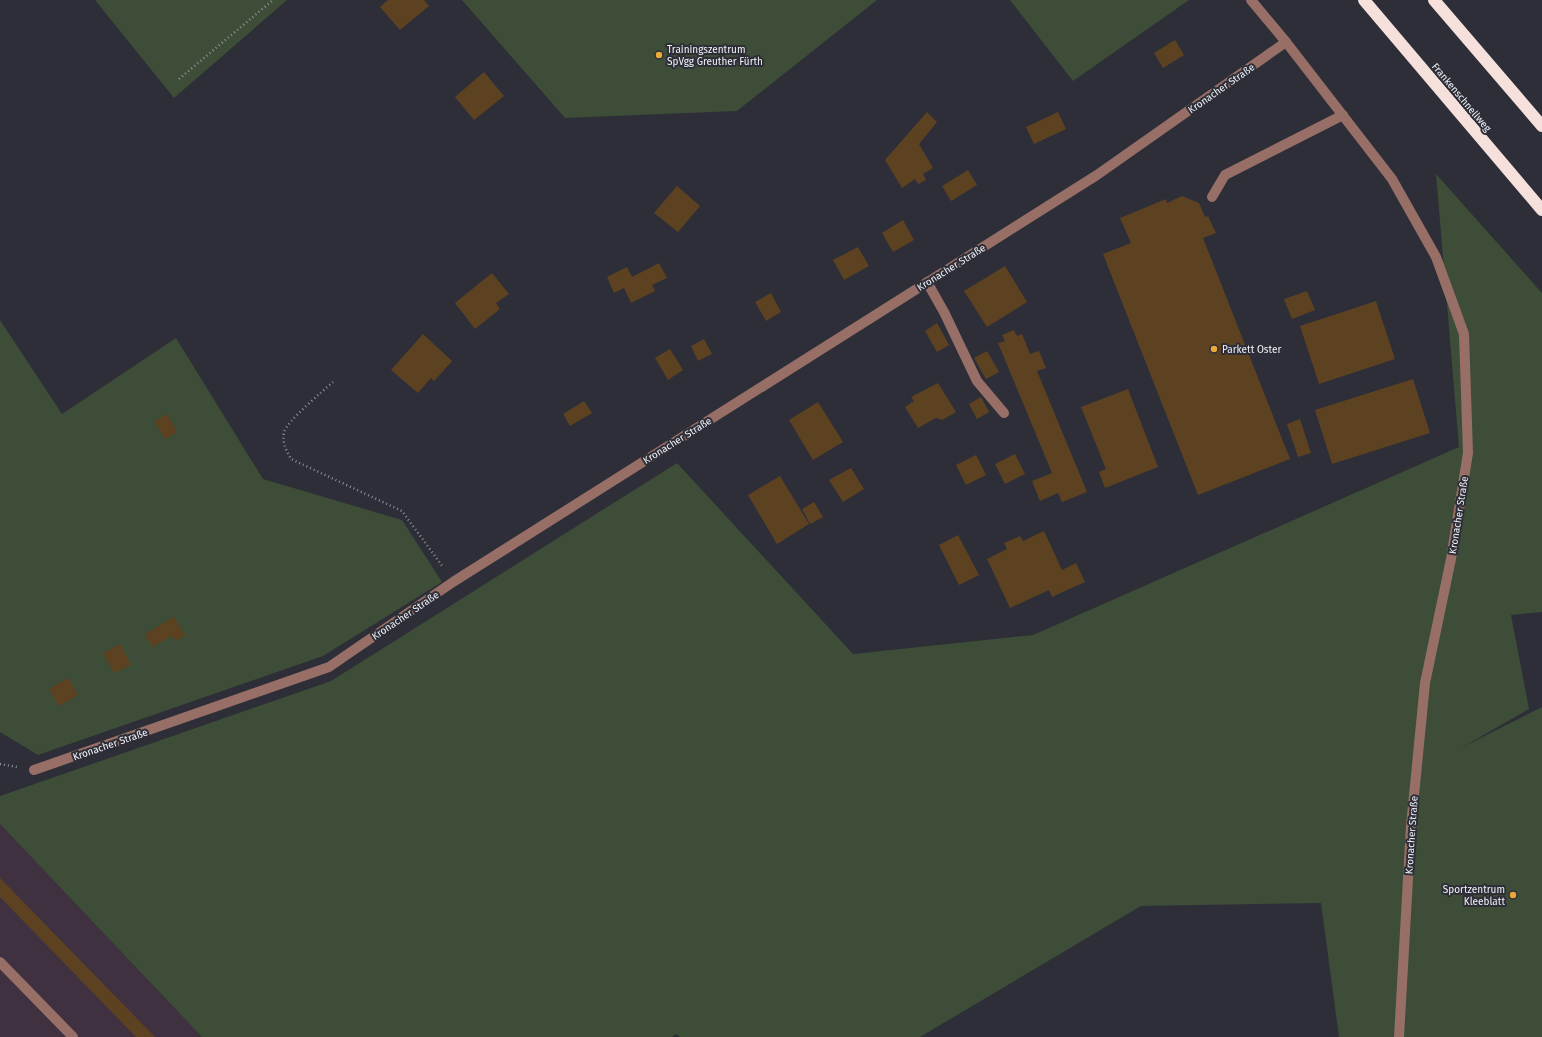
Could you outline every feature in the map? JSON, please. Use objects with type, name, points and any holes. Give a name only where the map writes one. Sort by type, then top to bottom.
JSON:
[{"type":"highway","name":"Frankenschnellweg","points":[[1364,0],[1542,210]]},
{"type":"highway","points":[[1434,0],[1542,126]]},
{"type":"street","name":"Kronacher Straße","points":[[1251,0],[1286,42],[1392,178],[1436,257],[1464,334],[1468,453],[1451,560],[1425,683],[1410,826],[1399,1037]]},
{"type":"street","name":"Kronacher Straße","points":[[34,770],[329,667],[453,582],[1097,175],[1286,42]]},
{"type":"street","points":[[1212,197],[1225,175],[1342,115]]},
{"type":"street","points":[[927,282],[944,312],[978,381],[1004,413]]},
{"type":"street","points":[[0,962],[73,1037]]},
{"type":"path","points":[[179,79],[273,0]]},
{"type":"path","points":[[333,382],[290,422],[284,431],[284,446],[291,458],[402,511],[453,582]]},
{"type":"shaded area","points":[[0,824],[202,1037],[0,1037]]},
{"type":"green space","points":[[95,0],[287,0],[174,98]]},
{"type":"green space","name":"Trainingszentrum SpVgg Greuther Fürth","points":[[462,0],[877,0],[737,111],[565,118]]},
{"type":"green space","points":[[1010,0],[1189,0],[1073,81]]},
{"type":"green space","points":[[1436,174],[1542,293],[1542,612],[1511,615],[1529,709],[1461,748],[1542,707],[1542,1037],[1339,1037],[1321,903],[1141,906],[920,1037],[680,1037],[676,1034],[672,1037],[202,1037],[0,824],[0,796],[331,681],[677,463],[853,654],[1033,635],[1459,447]]},
{"type":"green space","points":[[0,320],[62,414],[176,338],[263,479],[402,520],[442,582],[323,656],[38,755],[0,732]]},
{"type":"building","points":[[388,0],[424,0],[429,6],[400,30],[380,7]]},
{"type":"building","points":[[1175,40],[1184,55],[1163,68],[1154,53]]},
{"type":"building","points":[[484,72],[504,96],[474,120],[455,97]]},
{"type":"building","points":[[927,112],[937,122],[919,144],[933,168],[923,174],[926,180],[918,184],[915,179],[902,188],[885,160]]},
{"type":"building","points":[[1058,112],[1066,129],[1034,144],[1026,127]]},
{"type":"building","points":[[968,170],[977,185],[951,201],[942,186]]},
{"type":"building","points":[[677,186],[700,206],[678,232],[654,213]]},
{"type":"building","points":[[1182,196],[1199,203],[1205,217],[1208,216],[1216,233],[1203,238],[1290,459],[1198,495],[1103,254],[1131,243],[1120,218],[1166,199],[1167,203]]},
{"type":"building","points":[[903,220],[914,240],[893,252],[882,233]]},
{"type":"building","points":[[858,247],[869,266],[844,280],[833,260]]},
{"type":"building","points":[[659,263],[667,278],[652,285],[655,291],[631,303],[624,288],[614,293],[607,277],[627,267],[632,277]]},
{"type":"building","points":[[1005,266],[1027,302],[987,327],[964,291]]},
{"type":"building","points":[[492,273],[509,294],[496,303],[500,309],[475,329],[455,303]]},
{"type":"building","points":[[1307,291],[1315,310],[1292,319],[1284,299]]},
{"type":"building","points":[[771,293],[781,312],[766,321],[755,302]]},
{"type":"building","points":[[1376,301],[1395,359],[1319,384],[1300,326]]},
{"type":"building","points":[[937,323],[949,345],[937,352],[925,331]]},
{"type":"building","points":[[1014,330],[1017,336],[1022,334],[1030,354],[1039,351],[1046,368],[1037,371],[1087,492],[1062,502],[1058,493],[1040,501],[1032,481],[1052,473],[998,343],[1005,341],[1002,335]]},
{"type":"building","points":[[423,334],[452,361],[434,381],[431,378],[418,393],[391,370]]},
{"type":"building","points":[[704,339],[712,354],[698,361],[691,346]]},
{"type":"building","points":[[670,349],[683,370],[668,380],[655,358]]},
{"type":"building","points":[[987,351],[999,372],[986,379],[974,358]]},
{"type":"building","points":[[1413,379],[1430,433],[1332,464],[1315,410]]},
{"type":"building","points":[[938,383],[956,412],[942,420],[936,418],[918,428],[905,407],[914,401],[911,397]]},
{"type":"building","points":[[1128,389],[1158,467],[1105,488],[1099,472],[1106,469],[1081,407]]},
{"type":"building","points":[[981,397],[989,412],[977,419],[969,404]]},
{"type":"building","points":[[584,401],[592,413],[570,426],[563,414]]},
{"type":"building","points":[[818,402],[843,442],[813,460],[789,420]]},
{"type":"building","points":[[167,414],[177,432],[165,439],[154,421]]},
{"type":"building","points":[[1300,419],[1311,453],[1298,457],[1287,424]]},
{"type":"building","points":[[1015,454],[1025,474],[1005,484],[995,464]]},
{"type":"building","points":[[976,455],[986,475],[966,485],[956,465]]},
{"type":"building","points":[[851,468],[864,489],[843,502],[829,480]]},
{"type":"building","points":[[780,476],[809,524],[777,544],[748,495]]},
{"type":"building","points":[[814,502],[823,517],[810,524],[802,509]]},
{"type":"building","points":[[1044,531],[1062,570],[1076,563],[1085,582],[1052,597],[1049,590],[1010,608],[987,559],[1007,549],[1004,543],[1020,536],[1023,541]]},
{"type":"building","points":[[958,535],[979,575],[959,585],[939,545]]},
{"type":"building","points":[[174,617],[185,636],[175,641],[172,636],[152,647],[145,634]]},
{"type":"building","points":[[120,644],[131,665],[114,673],[103,653]]},
{"type":"building","points":[[68,678],[78,695],[59,706],[49,689]]},
{"type":"building","points":[[0,878],[155,1037],[136,1037],[0,897]]},
{"type":"place","name":"Trainingszentrum SpVgg Greuther Fürth","points":[[659,55]]},
{"type":"place","name":"Parkett Oster","points":[[1214,349]]},
{"type":"place","name":"Sportzentrum Kleeblatt","points":[[1513,895]]}]
